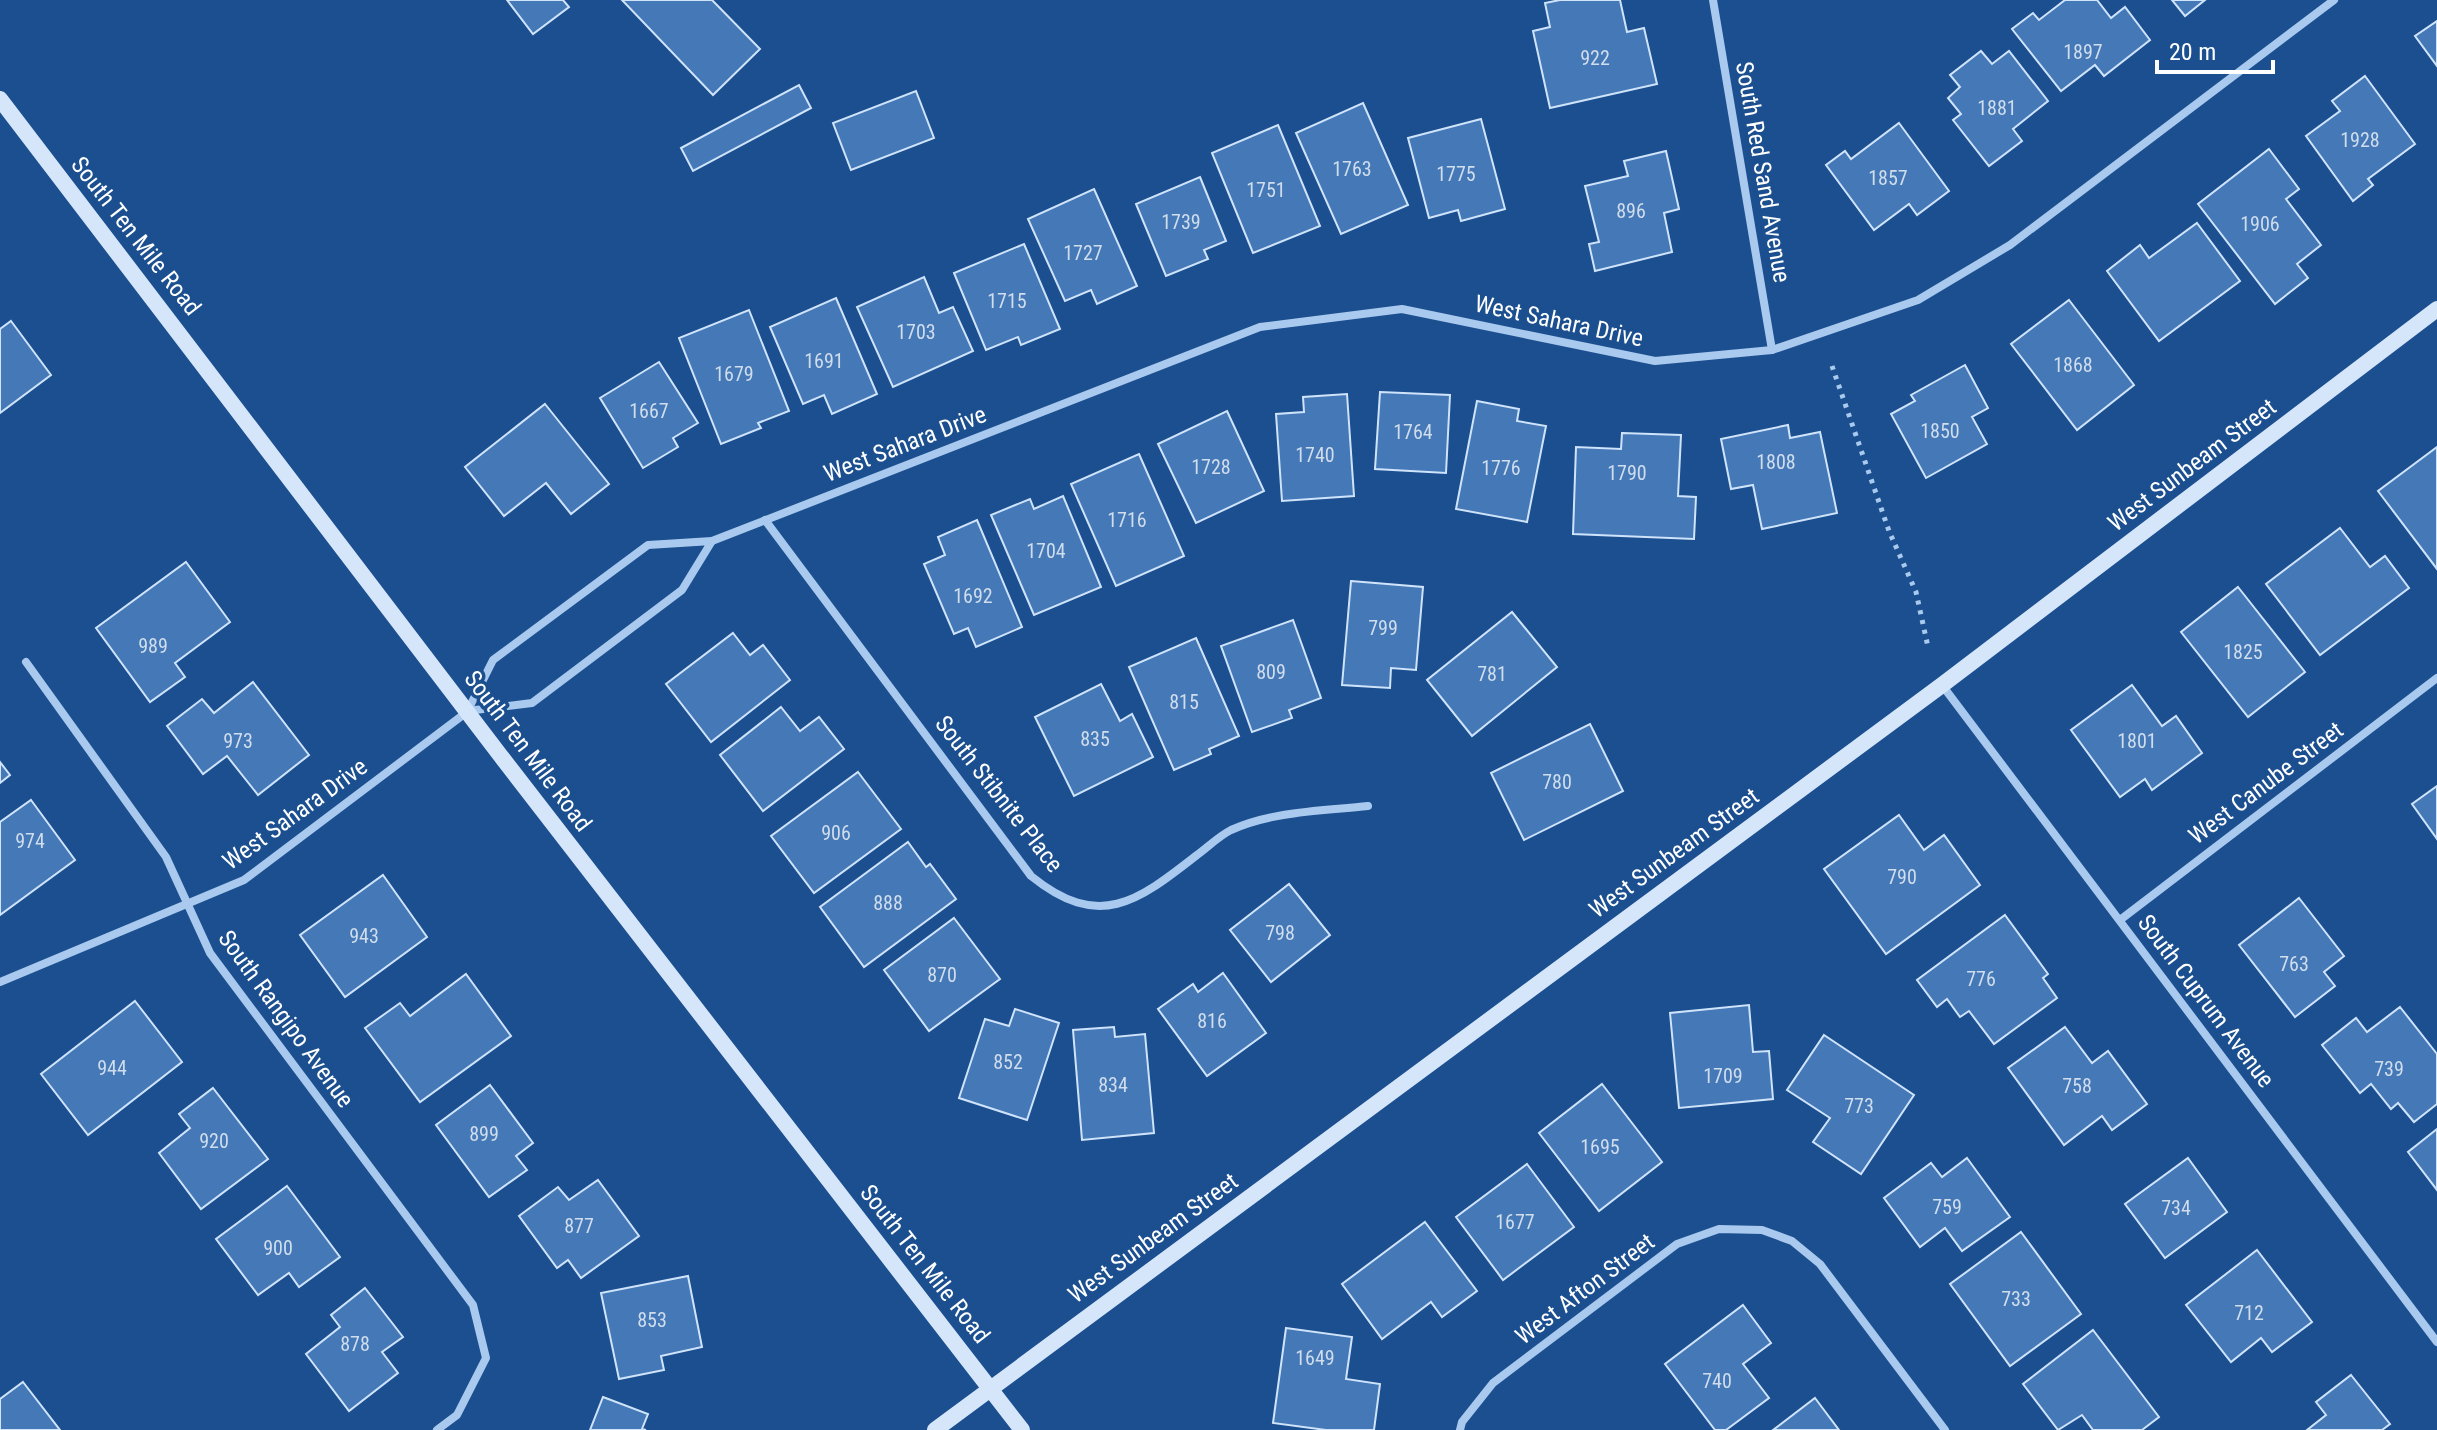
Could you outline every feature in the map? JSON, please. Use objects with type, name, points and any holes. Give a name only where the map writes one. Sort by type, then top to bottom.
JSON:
[{"type":"street","name":"South Red Sand Avenue","points":[[1713,0],[1772,350]]},
{"type":"street","name":"West Sahara Drive","points":[[0,982],[186,907],[244,880],[467,712],[493,660],[648,545],[712,541],[1260,327],[1402,309],[1655,361],[1772,350],[1918,300],[2010,245],[2334,0]]},
{"type":"street","name":"South Ten Mile Road","points":[[0,99],[467,712],[1022,1430]]},
{"type":"street","name":"West Sunbeam Street","points":[[935,1430],[1942,685],[2437,309]]},
{"type":"street","name":"South Stibnite Place","points":[[765,520],[1031,876],[1054,894],[1079,905],[1117,904],[1149,892],[1227,832],[1261,818],[1368,806]]},
{"type":"street","name":"West Sahara Drive","points":[[467,712],[532,703],[682,590],[712,541]]},
{"type":"street","name":"South Rangipo Avenue","points":[[26,662],[166,857],[186,907],[210,953],[473,1305],[486,1358],[457,1415],[437,1430]]},
{"type":"street","name":"West Canube Street","points":[[2120,920],[2437,678]]},
{"type":"street","name":"South Cuprum Avenue","points":[[1942,685],[2437,1342]]},
{"type":"street","name":"West Afton Street","points":[[1460,1430],[1462,1422],[1493,1383],[1677,1244],[1719,1229],[1762,1230],[1792,1241],[1820,1264],[1945,1430]]},
{"type":"path","points":[[1832,366],[1869,477],[1916,592],[1928,647]]},
{"type":"building","points":[[507,0],[563,0],[569,7],[533,34]]},
{"type":"building","points":[[622,0],[712,0],[760,49],[713,95]]},
{"type":"building","points":[[1620,0],[1627,32],[1644,28],[1657,84],[1550,108],[1533,31],[1550,27],[1545,3]]},
{"type":"building","points":[[2065,0],[2097,0],[2111,18],[2125,7],[2150,40],[2104,76],[2095,65],[2061,91],[2012,29],[2033,13],[2039,20]]},
{"type":"building","points":[[2172,0],[2205,0],[2185,16]]},
{"type":"building","points":[[2437,21],[2437,66],[2415,36]]},
{"type":"building","points":[[1981,51],[1992,64],[2009,51],[2048,101],[2013,129],[2022,141],[1989,166],[1953,120],[1961,114],[1948,98],[1960,87],[1950,75]]},
{"type":"building","points":[[2365,76],[2415,144],[2368,179],[2373,185],[2353,201],[2306,136],[2340,111],[2332,101]]},
{"type":"building","points":[[799,85],[811,108],[693,171],[681,148]]},
{"type":"building","points":[[916,91],[934,138],[851,170],[833,123]]},
{"type":"building","points":[[1363,103],[1408,205],[1341,234],[1296,133]]},
{"type":"building","points":[[1481,119],[1505,209],[1461,221],[1458,210],[1429,218],[1408,138]]},
{"type":"building","points":[[1899,123],[1949,191],[1917,215],[1909,204],[1874,230],[1826,165],[1845,151],[1851,159]]},
{"type":"building","points":[[1278,125],[1320,226],[1253,253],[1212,153]]},
{"type":"building","points":[[2269,149],[2299,189],[2286,199],[2321,245],[2297,264],[2308,278],[2275,304],[2198,204]]},
{"type":"building","points":[[1666,151],[1679,209],[1664,213],[1672,252],[1595,271],[1589,244],[1599,242],[1585,186],[1628,176],[1624,161]]},
{"type":"building","points":[[1200,177],[1226,241],[1204,250],[1208,259],[1166,276],[1136,204]]},
{"type":"building","points":[[1094,189],[1137,286],[1097,304],[1091,290],[1065,301],[1028,219]]},
{"type":"building","points":[[2197,223],[2240,281],[2159,341],[2107,271],[2140,245],[2149,258]]},
{"type":"building","points":[[1024,244],[1060,329],[1021,345],[1018,337],[986,350],[954,273]]},
{"type":"building","points":[[924,277],[939,313],[953,307],[973,351],[893,387],[857,307]]},
{"type":"building","points":[[836,298],[877,394],[832,414],[824,395],[803,404],[770,327]]},
{"type":"building","points":[[2069,300],[2134,385],[2077,430],[2011,344]]},
{"type":"building","points":[[749,310],[789,411],[758,423],[761,428],[721,444],[679,338]]},
{"type":"building","points":[[11,321],[51,375],[0,413],[0,329]]},
{"type":"building","points":[[659,362],[698,423],[673,438],[678,447],[643,468],[600,398]]},
{"type":"building","points":[[1965,365],[1988,408],[1972,417],[1987,444],[1926,478],[1891,414],[1915,401],[1911,395]]},
{"type":"building","points":[[1380,392],[1450,395],[1446,473],[1375,469]]},
{"type":"building","points":[[1347,394],[1354,496],[1282,501],[1276,414],[1304,412],[1303,397]]},
{"type":"building","points":[[1477,401],[1519,409],[1517,421],[1546,426],[1527,522],[1456,509]]},
{"type":"building","points":[[545,404],[609,484],[571,514],[546,483],[504,516],[465,467]]},
{"type":"building","points":[[1227,411],[1264,491],[1196,523],[1158,444]]},
{"type":"building","points":[[1788,425],[1790,438],[1820,432],[1837,513],[1762,529],[1753,485],[1731,489],[1721,439]]},
{"type":"building","points":[[1622,433],[1681,435],[1678,496],[1696,497],[1694,539],[1573,534],[1576,447],[1621,449]]},
{"type":"building","points":[[2437,447],[2437,569],[2378,491]]},
{"type":"building","points":[[1139,454],[1184,556],[1116,586],[1071,484]]},
{"type":"building","points":[[1063,496],[1101,587],[1034,615],[991,515],[1030,499],[1034,509]]},
{"type":"building","points":[[977,520],[1022,627],[976,647],[968,628],[954,634],[924,564],[945,555],[938,537]]},
{"type":"building","points":[[2340,528],[2370,567],[2385,556],[2409,588],[2320,655],[2266,584]]},
{"type":"building","points":[[186,562],[230,622],[175,663],[185,677],[150,702],[96,628]]},
{"type":"building","points":[[1351,581],[1423,587],[1416,670],[1391,668],[1390,688],[1342,685]]},
{"type":"building","points":[[2238,587],[2305,672],[2248,717],[2181,632]]},
{"type":"building","points":[[1512,612],[1557,667],[1472,736],[1427,680]]},
{"type":"building","points":[[1293,620],[1321,698],[1289,710],[1292,718],[1252,732],[1221,646]]},
{"type":"building","points":[[733,633],[750,655],[763,645],[790,680],[711,742],[666,684]]},
{"type":"building","points":[[1196,638],[1239,736],[1209,749],[1211,754],[1174,770],[1129,667]]},
{"type":"building","points":[[253,682],[309,755],[258,795],[227,756],[203,774],[167,726],[202,699],[214,713]]},
{"type":"building","points":[[1101,684],[1120,721],[1132,714],[1153,757],[1074,796],[1035,717]]},
{"type":"building","points":[[2132,685],[2162,726],[2176,716],[2202,753],[2152,790],[2145,779],[2120,797],[2071,730]]},
{"type":"building","points":[[781,707],[800,731],[819,717],[844,749],[763,811],[720,755]]},
{"type":"building","points":[[1590,724],[1623,791],[1524,840],[1491,773]]},
{"type":"building","points":[[0,762],[10,775],[0,783]]},
{"type":"building","points":[[858,772],[901,829],[814,893],[771,836]]},
{"type":"building","points":[[2437,786],[2437,839],[2412,804]]},
{"type":"building","points":[[31,800],[75,860],[0,915],[0,822]]},
{"type":"building","points":[[1899,815],[1924,850],[1944,835],[1980,885],[1886,954],[1824,869]]},
{"type":"building","points":[[908,842],[926,867],[930,864],[956,899],[864,967],[820,907]]},
{"type":"building","points":[[383,875],[427,937],[345,997],[300,935]]},
{"type":"building","points":[[1289,884],[1330,935],[1271,982],[1230,930]]},
{"type":"building","points":[[2299,898],[2344,956],[2324,972],[2335,986],[2295,1017],[2239,945]]},
{"type":"building","points":[[2005,915],[2048,974],[2043,978],[2057,998],[1994,1044],[1969,1011],[1960,1017],[1947,999],[1937,1007],[1917,980]]},
{"type":"building","points":[[954,918],[1000,979],[929,1031],[884,970]]},
{"type":"building","points":[[1223,973],[1266,1033],[1207,1076],[1158,1009],[1193,984],[1198,992]]},
{"type":"building","points":[[466,974],[511,1036],[420,1102],[365,1028],[400,1003],[410,1016]]},
{"type":"building","points":[[135,1001],[182,1062],[88,1135],[41,1074]]},
{"type":"building","points":[[1749,1005],[1753,1052],[1769,1051],[1773,1099],[1679,1108],[1670,1013]]},
{"type":"building","points":[[2400,1007],[2437,1054],[2437,1104],[2414,1122],[2398,1103],[2391,1109],[2371,1084],[2360,1093],[2322,1045],[2356,1018],[2367,1032]]},
{"type":"building","points":[[1015,1009],[1059,1023],[1027,1120],[959,1098],[985,1019],[1009,1026]]},
{"type":"building","points":[[1114,1027],[1115,1037],[1145,1034],[1154,1133],[1082,1140],[1073,1030]]},
{"type":"building","points":[[2065,1027],[2092,1063],[2108,1051],[2147,1104],[2112,1130],[2102,1116],[2064,1145],[2008,1068]]},
{"type":"building","points":[[1824,1035],[1914,1095],[1861,1174],[1813,1142],[1830,1118],[1787,1090]]},
{"type":"building","points":[[1602,1084],[1662,1162],[1599,1211],[1539,1133]]},
{"type":"building","points":[[490,1085],[533,1143],[516,1156],[527,1170],[489,1197],[436,1125]]},
{"type":"building","points":[[213,1088],[268,1159],[201,1209],[159,1153],[190,1128],[179,1114]]},
{"type":"building","points":[[2437,1129],[2437,1190],[2408,1152]]},
{"type":"building","points":[[1967,1158],[2010,1217],[1962,1251],[1945,1228],[1920,1247],[1884,1198],[1931,1163],[1942,1177]]},
{"type":"building","points":[[2188,1158],[2227,1212],[2165,1258],[2125,1204]]},
{"type":"building","points":[[1527,1164],[1574,1227],[1503,1280],[1456,1217]]},
{"type":"building","points":[[598,1180],[639,1236],[581,1278],[568,1260],[557,1268],[519,1216],[558,1187],[569,1200]]},
{"type":"building","points":[[287,1186],[340,1257],[299,1287],[289,1273],[258,1295],[216,1239]]},
{"type":"building","points":[[1425,1222],[1477,1291],[1442,1317],[1431,1302],[1382,1339],[1342,1284]]},
{"type":"building","points":[[2021,1232],[2081,1314],[2010,1366],[1950,1284]]},
{"type":"building","points":[[2257,1250],[2312,1322],[2272,1352],[2261,1338],[2231,1362],[2186,1305]]},
{"type":"building","points":[[688,1276],[702,1347],[661,1356],[664,1370],[619,1379],[601,1293]]},
{"type":"building","points":[[365,1288],[403,1337],[382,1352],[398,1373],[349,1411],[306,1354],[340,1327],[331,1315]]},
{"type":"building","points":[[1743,1305],[1771,1343],[1743,1364],[1769,1398],[1726,1430],[1715,1430],[1665,1364]]},
{"type":"building","points":[[1286,1328],[1352,1337],[1346,1379],[1380,1384],[1374,1430],[1326,1430],[1273,1423]]},
{"type":"building","points":[[2093,1330],[2159,1417],[2142,1430],[2093,1430],[2082,1415],[2058,1430],[2023,1384]]},
{"type":"building","points":[[2351,1375],[2390,1424],[2382,1430],[2307,1430],[2326,1415],[2316,1402]]},
{"type":"building","points":[[23,1382],[60,1430],[0,1430],[0,1399]]},
{"type":"building","points":[[603,1397],[648,1414],[642,1429],[646,1430],[590,1430]]},
{"type":"building","points":[[1815,1398],[1839,1430],[1773,1430]]}]
